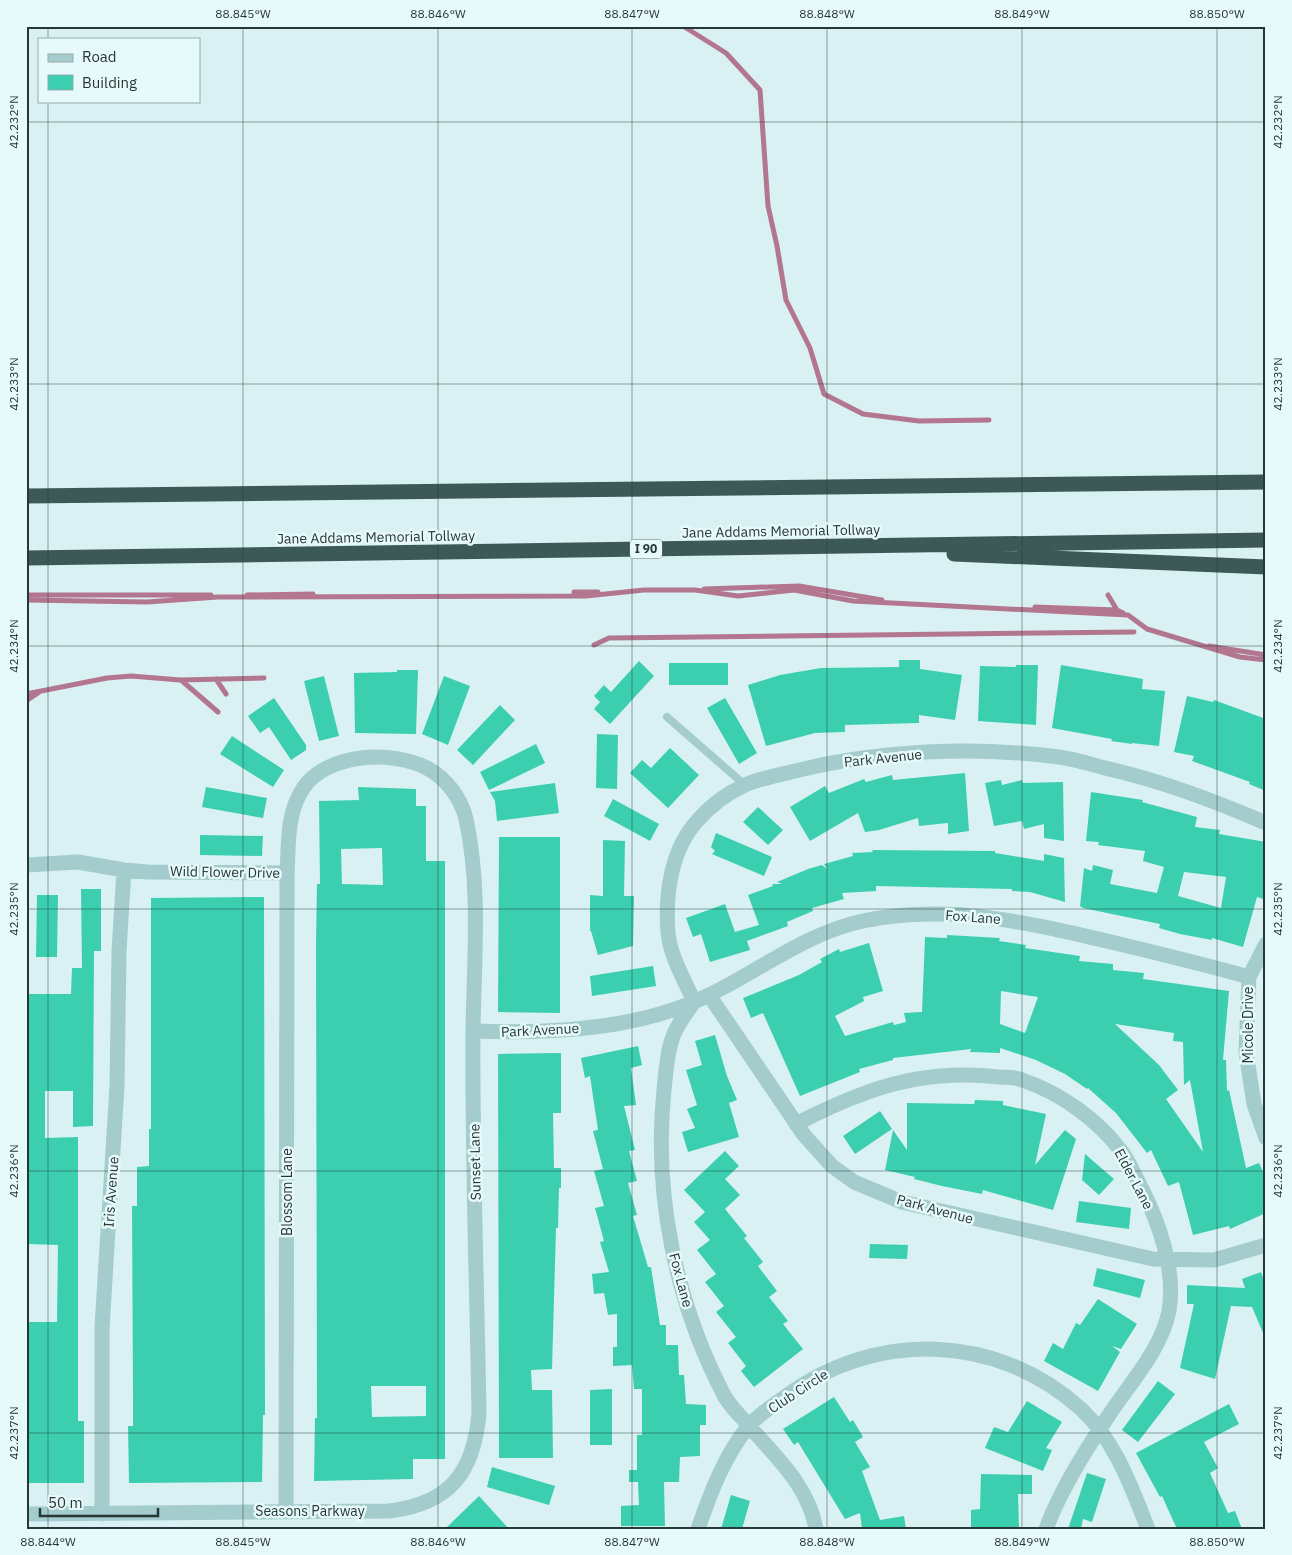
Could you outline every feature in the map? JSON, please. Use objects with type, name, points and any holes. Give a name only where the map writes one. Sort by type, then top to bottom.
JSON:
[{"type":"highway","points":[[26,496],[1266,482]]},
{"type":"highway","name":"Jane Addams Memorial Tollway","points":[[26,558],[1266,540]]},
{"type":"highway","points":[[825,547],[1001,557],[1266,567]]},
{"type":"street","name":"Park Avenue","points":[[694,1002],[673,956],[668,932],[670,882],[684,839],[697,820],[720,801],[745,785],[818,765],[879,757],[946,752],[1060,757],[1168,784],[1204,796],[1266,823]]},
{"type":"street","name":"Wild Flower Drive","points":[[26,865],[78,862],[124,870],[288,873],[290,820],[296,800],[314,776],[337,764],[377,758],[402,760],[437,774],[455,793],[466,817]]},
{"type":"street","name":"Sunset Lane","points":[[441,1496],[453,1486],[462,1474],[476,1439],[479,1413],[473,1031],[474,864],[466,817]]},
{"type":"street","name":"Iris Avenue","points":[[102,1514],[102,1328],[116,1114],[119,952],[124,870]]},
{"type":"street","name":"Blossom Lane","points":[[286,1511],[288,873]]},
{"type":"street","name":"Fox Lane","points":[[709,995],[824,934],[863,921],[916,915],[972,915],[1026,922],[1249,977]]},
{"type":"street","name":"Micole Drive","points":[[1266,944],[1249,977],[1246,1052],[1254,1104],[1266,1138]]},
{"type":"street","name":"Park Avenue","points":[[473,1031],[564,1032],[632,1020],[694,1002],[709,995],[796,1124],[832,1166],[854,1182],[902,1202],[1153,1259],[1214,1260],[1266,1245]]},
{"type":"street","name":"Fox Lane","points":[[694,1002],[674,1035],[666,1068],[662,1112],[662,1171],[668,1231],[680,1284],[699,1339],[726,1398],[796,1480],[810,1508],[816,1529]]},
{"type":"street","name":"Elder Lane","points":[[796,1124],[868,1092],[908,1080],[944,1075],[1020,1079],[1058,1096],[1079,1110],[1107,1133],[1124,1154],[1145,1196],[1166,1260],[1171,1290],[1163,1329],[1148,1356],[1099,1430],[1046,1529]]},
{"type":"street","name":"Club Circle","points":[[698,1529],[708,1500],[733,1447],[748,1426],[795,1390],[830,1369],[879,1352],[929,1348],[972,1352],[1027,1370],[1080,1408],[1099,1430],[1126,1475],[1148,1529]]},
{"type":"street","name":"Seasons Parkway","points":[[26,1514],[389,1511],[422,1505],[441,1496]]},
{"type":"lane","points":[[668,717],[745,785]]},
{"type":"building","points":[[899,660],[920,660],[920,669],[962,675],[955,720],[919,715],[919,723],[845,725],[845,732],[815,733],[766,746],[748,685],[780,675],[821,668],[899,667]]},
{"type":"building","points":[[639,661],[654,676],[610,724],[594,709],[600,702],[594,696],[604,685],[611,692]]},
{"type":"building","points":[[669,663],[728,663],[728,685],[669,685]]},
{"type":"building","points":[[1016,665],[1038,665],[1036,725],[978,721],[980,666],[1016,667]]},
{"type":"building","points":[[1061,665],[1143,679],[1142,689],[1165,691],[1159,746],[1111,741],[1112,739],[1052,728]]},
{"type":"building","points":[[397,670],[418,670],[416,734],[355,733],[354,673],[397,672]]},
{"type":"building","points":[[324,676],[339,736],[319,741],[304,681]]},
{"type":"building","points":[[444,676],[470,686],[448,745],[422,734]]},
{"type":"building","points":[[1187,696],[1213,702],[1214,700],[1266,719],[1266,791],[1249,784],[1250,782],[1192,761],[1194,756],[1174,752]]},
{"type":"building","points":[[274,698],[306,745],[306,750],[291,760],[269,727],[260,733],[248,716]]},
{"type":"building","points":[[725,698],[757,753],[739,764],[707,708]]},
{"type":"building","points":[[500,705],[515,720],[473,765],[457,750]]},
{"type":"building","points":[[597,734],[618,735],[617,789],[596,788]]},
{"type":"building","points":[[232,736],[284,770],[273,787],[220,754]]},
{"type":"building","points":[[536,744],[545,763],[489,790],[480,772]]},
{"type":"building","points":[[670,748],[699,775],[668,808],[630,773],[642,760],[651,768]]},
{"type":"building","points":[[965,773],[969,831],[948,834],[948,823],[919,826],[918,818],[879,830],[865,832],[858,813],[810,841],[790,807],[825,786],[829,793],[864,779],[866,782],[892,775],[893,780]]},
{"type":"building","points":[[1001,780],[1002,785],[1022,780],[1023,783],[1063,782],[1064,841],[1044,838],[1044,824],[1024,829],[1022,821],[994,826],[985,783]]},
{"type":"building","points":[[555,783],[559,813],[497,821],[495,801],[490,792]]},
{"type":"building","points":[[206,787],[267,798],[263,818],[202,807]]},
{"type":"building","points":[[358,787],[416,789],[416,806],[426,806],[426,861],[445,861],[445,1459],[413,1459],[413,1479],[314,1481],[315,1418],[317,1418],[316,943],[317,884],[320,884],[319,801],[359,800]],"holes":[[[382,848],[383,885],[342,884],[341,849]],[[371,1386],[426,1386],[426,1416],[372,1417]]]},
{"type":"building","points":[[1091,792],[1143,800],[1142,802],[1197,817],[1195,827],[1220,830],[1219,834],[1266,842],[1266,900],[1257,897],[1243,947],[1212,938],[1212,940],[1180,934],[1159,928],[1160,924],[1080,906],[1084,868],[1092,871],[1093,865],[1113,870],[1110,884],[1157,893],[1164,867],[1143,861],[1145,851],[1098,845],[1099,842],[1086,841]],"holes":[[[1184,872],[1226,877],[1221,908],[1178,896]]]},
{"type":"building","points":[[613,799],[659,824],[650,841],[604,816]]},
{"type":"building","points":[[758,807],[783,830],[768,845],[743,822]]},
{"type":"building","points":[[716,833],[772,857],[764,876],[712,854],[715,851],[711,847]]},
{"type":"building","points":[[200,835],[263,836],[262,856],[200,855]]},
{"type":"building","points":[[499,837],[560,837],[560,1013],[498,1012]]},
{"type":"building","points":[[603,840],[625,841],[624,896],[634,896],[633,946],[598,955],[590,931],[590,895],[603,896]]},
{"type":"building","points":[[872,850],[995,851],[995,853],[1044,861],[1044,854],[1064,858],[1065,902],[1030,892],[1012,891],[1012,889],[876,886],[876,891],[842,893],[844,899],[812,908],[813,911],[787,922],[788,926],[747,941],[750,950],[710,962],[701,934],[693,937],[686,918],[725,904],[735,932],[759,925],[748,895],[773,886],[772,884],[782,884],[777,882],[808,869],[822,865],[827,869],[824,864],[853,856],[852,853],[873,852]]},
{"type":"building","points":[[81,889],[101,889],[101,951],[94,951],[93,1126],[73,1127],[73,1091],[45,1091],[45,1138],[78,1137],[78,1421],[84,1421],[84,1483],[26,1483],[26,1322],[57,1322],[58,1245],[26,1244],[26,994],[71,994],[72,968],[82,968]]},
{"type":"building","points":[[37,895],[58,895],[57,957],[36,957]]},
{"type":"building","points":[[264,897],[265,1415],[263,1415],[262,1482],[129,1483],[128,1426],[133,1426],[132,1206],[137,1206],[137,1167],[149,1166],[149,1129],[151,1129],[151,898]]},
{"type":"building","points":[[947,935],[1000,938],[999,941],[1026,945],[1025,948],[1080,956],[1079,961],[1113,964],[1113,970],[1144,973],[1143,979],[1229,991],[1223,1060],[1226,1060],[1227,1091],[1229,1090],[1246,1168],[1259,1163],[1266,1178],[1266,1213],[1230,1229],[1229,1226],[1193,1235],[1179,1182],[1168,1186],[1151,1150],[1147,1153],[1116,1113],[1088,1088],[1065,1074],[1036,1060],[1000,1048],[1000,1053],[970,1052],[971,1049],[893,1058],[893,1060],[859,1069],[860,1072],[800,1096],[763,1013],[751,1018],[743,998],[799,975],[822,962],[820,959],[839,949],[840,952],[869,943],[883,991],[863,997],[864,1001],[835,1016],[845,1036],[893,1022],[894,1025],[906,1022],[904,1013],[922,1012],[925,937],[947,938]],"holes":[[[1001,991],[1038,997],[1025,1033],[1000,1024]],[[1115,1024],[1174,1033],[1173,1041],[1183,1042],[1184,1085],[1190,1080],[1203,1152],[1166,1099],[1178,1090],[1159,1065]]]},
{"type":"building","points":[[653,966],[656,986],[592,996],[590,976]]},
{"type":"building","points":[[715,1035],[727,1076],[737,1100],[729,1103],[739,1137],[688,1152],[682,1132],[695,1128],[687,1109],[697,1105],[686,1070],[702,1065],[695,1041]]},
{"type":"building","points":[[638,1046],[642,1065],[631,1068],[636,1105],[624,1106],[635,1150],[629,1151],[637,1181],[628,1183],[637,1215],[633,1216],[648,1267],[651,1267],[660,1325],[666,1325],[666,1345],[678,1345],[679,1375],[684,1375],[686,1404],[706,1405],[706,1425],[700,1425],[700,1456],[680,1457],[679,1482],[664,1482],[665,1526],[621,1526],[621,1506],[639,1505],[638,1482],[629,1482],[629,1470],[637,1470],[637,1435],[642,1435],[642,1389],[634,1389],[632,1365],[613,1366],[613,1347],[617,1347],[617,1314],[608,1315],[604,1293],[594,1294],[592,1274],[609,1272],[600,1242],[604,1241],[595,1208],[604,1206],[594,1171],[603,1169],[593,1131],[598,1130],[590,1076],[585,1078],[581,1058]]},
{"type":"building","points":[[561,1053],[561,1113],[553,1113],[554,1168],[561,1168],[561,1188],[559,1188],[558,1228],[556,1228],[552,1369],[531,1370],[532,1390],[552,1390],[553,1458],[499,1458],[498,1054]]},
{"type":"building","points":[[975,1100],[1003,1101],[1003,1105],[1046,1114],[1035,1165],[1065,1130],[1076,1139],[1053,1210],[983,1190],[982,1194],[942,1186],[885,1170],[893,1130],[907,1150],[907,1103],[974,1104]]},
{"type":"building","points":[[880,1111],[892,1129],[855,1154],[843,1136]]},
{"type":"building","points":[[725,1151],[739,1166],[725,1179],[740,1195],[725,1209],[747,1236],[744,1238],[763,1262],[758,1266],[777,1291],[769,1297],[788,1321],[783,1324],[803,1349],[754,1387],[741,1371],[746,1366],[728,1343],[736,1337],[716,1312],[724,1306],[705,1282],[716,1274],[697,1250],[710,1240],[694,1222],[705,1212],[684,1190]]},
{"type":"building","points":[[1085,1154],[1114,1179],[1099,1195],[1082,1180]]},
{"type":"building","points":[[1079,1201],[1131,1208],[1129,1229],[1076,1222]]},
{"type":"building","points":[[870,1244],[908,1245],[907,1259],[869,1258]]},
{"type":"building","points":[[1097,1268],[1145,1280],[1140,1298],[1093,1286]]},
{"type":"building","points":[[1261,1272],[1266,1286],[1266,1340],[1252,1307],[1231,1306],[1215,1379],[1180,1368],[1194,1304],[1187,1304],[1187,1285],[1245,1288],[1242,1279]]},
{"type":"building","points":[[1098,1299],[1137,1324],[1121,1349],[1112,1346],[1120,1352],[1098,1391],[1044,1361],[1053,1343],[1063,1349],[1076,1323],[1080,1325]]},
{"type":"building","points":[[1158,1381],[1175,1394],[1138,1442],[1122,1430]]},
{"type":"building","points":[[612,1389],[612,1445],[590,1445],[590,1390]]},
{"type":"building","points":[[834,1397],[850,1422],[853,1420],[863,1437],[855,1442],[870,1467],[862,1471],[880,1520],[904,1516],[906,1529],[862,1529],[860,1513],[845,1519],[798,1442],[794,1445],[783,1429]]},
{"type":"building","points":[[1027,1401],[1062,1422],[1046,1448],[1052,1450],[1043,1471],[985,1448],[994,1427],[1008,1432]]},
{"type":"building","points":[[1229,1404],[1239,1424],[1204,1442],[1218,1468],[1210,1473],[1228,1513],[1235,1511],[1242,1529],[1177,1529],[1162,1496],[1160,1497],[1136,1453]]},
{"type":"building","points":[[492,1467],[555,1486],[549,1505],[487,1487]]},
{"type":"building","points":[[1087,1473],[1106,1479],[1092,1522],[1083,1519],[1081,1529],[1068,1529]]},
{"type":"building","points":[[981,1474],[1032,1475],[1032,1494],[1018,1494],[1019,1527],[971,1529],[971,1510],[980,1509]]},
{"type":"building","points":[[731,1495],[750,1501],[742,1529],[721,1529]]},
{"type":"building","points":[[479,1496],[509,1529],[445,1529]]},
{"type":"waterway","points":[[683,26],[726,53],[760,90],[768,206],[786,300],[810,348],[824,394],[863,414],[919,421],[989,420]]},
{"type":"waterway","points":[[704,589],[799,586],[882,600]]},
{"type":"waterway","points":[[26,600],[147,602],[218,597],[586,596],[644,590],[695,590],[738,596],[794,590],[853,601],[1128,615],[1147,629],[1240,657],[1266,660]]},
{"type":"waterway","points":[[574,592],[598,592]]},
{"type":"waterway","points":[[247,595],[313,594]]},
{"type":"waterway","points":[[26,595],[211,595]]},
{"type":"waterway","points":[[1108,595],[1117,610]]},
{"type":"waterway","points":[[1035,607],[1117,610],[1123,613]]},
{"type":"waterway","points":[[594,645],[609,638],[1134,632]]},
{"type":"waterway","points":[[1209,646],[1266,655]]},
{"type":"waterway","points":[[26,694],[107,678],[131,676],[180,680],[264,678]]},
{"type":"waterway","points":[[216,679],[226,694]]},
{"type":"waterway","points":[[181,680],[218,712]]},
{"type":"waterway","points":[[26,701],[38,693]]}]
